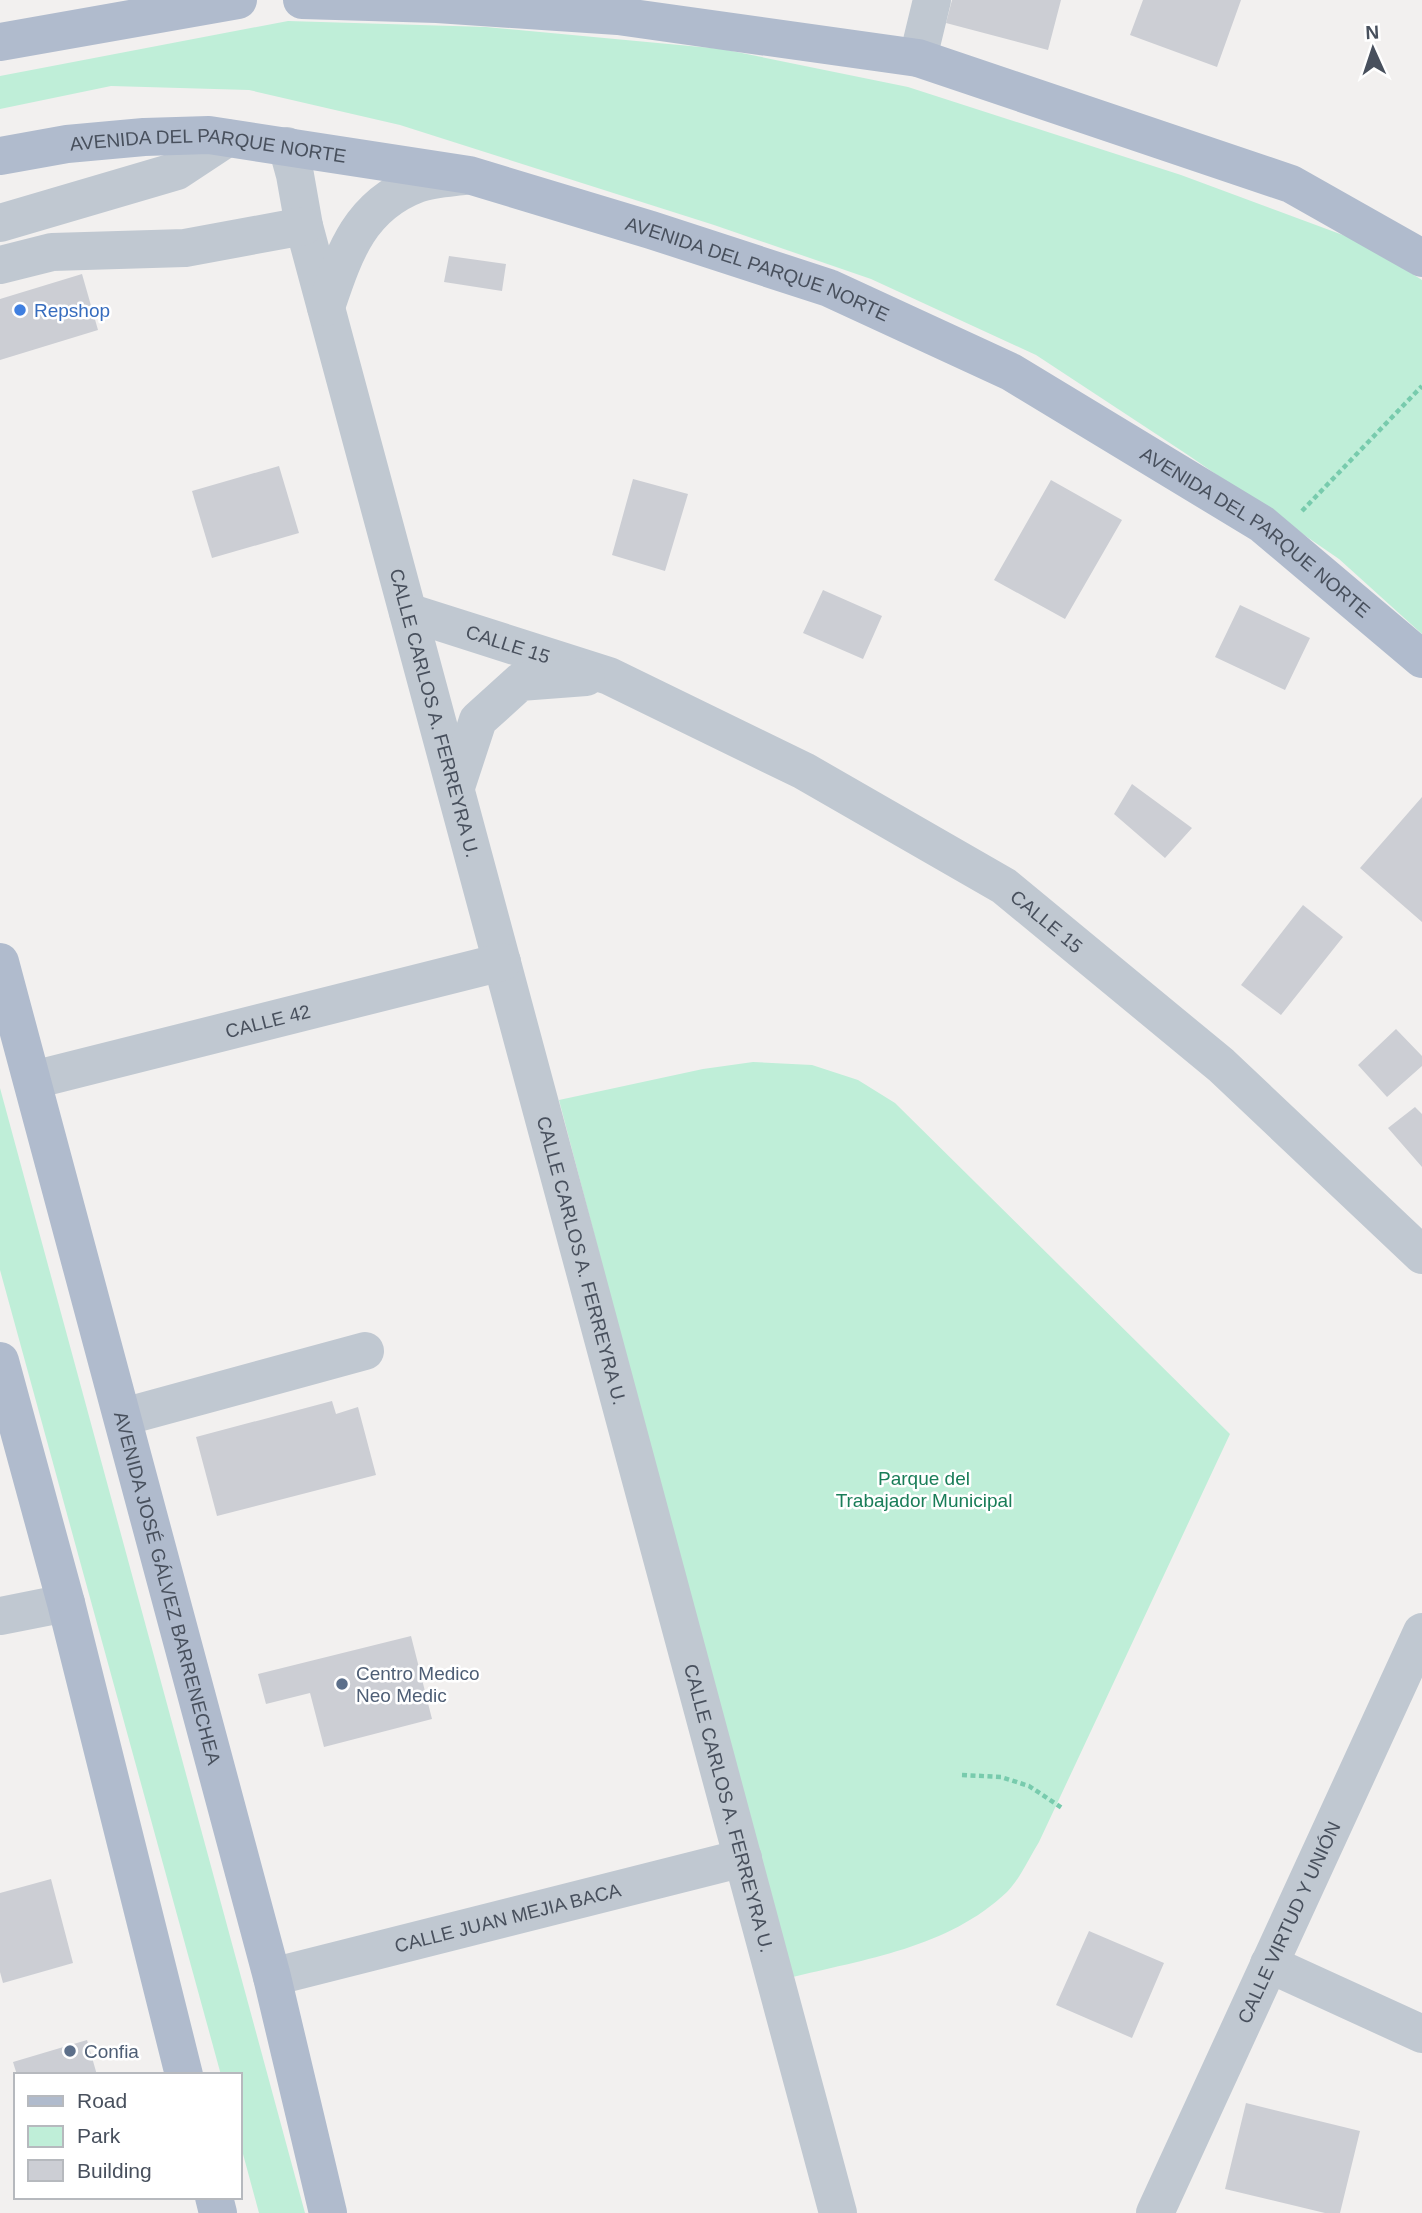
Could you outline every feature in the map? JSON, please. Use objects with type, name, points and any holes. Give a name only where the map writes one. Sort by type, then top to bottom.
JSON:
[{"type":"main road","points":[[0,42],[238,0]]},
{"type":"main road","points":[[302,0],[436,4],[618,16],[918,58],[1291,184],[1422,258]]},
{"type":"main road","name":"AVENIDA DEL PARQUE NORTE","points":[[0,156],[67,144],[144,137],[209,135],[287,146],[469,175],[829,288],[1012,372],[1262,524],[1422,659]]},
{"type":"main road","name":"AVENIDA JOSÉ GÁLVEZ BARRENECHEA","points":[[0,962],[272,1977],[328,2213]]},
{"type":"main road","points":[[0,1361],[66,1603],[184,2073]]},
{"type":"street","points":[[918,58],[932,0]]},
{"type":"street","points":[[0,223],[177,171],[227,138]]},
{"type":"street","name":"CALLE CARLOS A. FERREYRA U.","points":[[287,146],[304,226],[838,2213]]},
{"type":"street","points":[[326,307],[342,261],[358,229],[377,207],[398,193],[419,184],[469,175]]},
{"type":"street","points":[[0,265],[52,252],[185,248],[304,226]]},
{"type":"street","name":"CALLE 15","points":[[408,612],[609,676],[804,771],[1004,886],[1221,1065],[1422,1255]]},
{"type":"street","name":"CALLE 15","points":[[456,787],[478,720],[520,681],[609,676]]},
{"type":"street","name":"CALLE 42","points":[[33,1080],[502,962]]},
{"type":"street","points":[[122,1417],[365,1351]]},
{"type":"street","points":[[0,1616],[66,1603]]},
{"type":"street","name":"CALLE VIRTUD Y UNIÓN","points":[[1155,2213],[1422,1632]]},
{"type":"street","name":"CALLE JUAN MEJIA BACA","points":[[272,1977],[743,1858]]},
{"type":"street","points":[[1269,1965],[1422,2034]]},
{"type":"path","points":[[1277,537],[1422,386]]},
{"type":"path","points":[[962,1775],[1001,1777],[1030,1786],[1062,1808]]},
{"type":"green space","points":[[288,21],[486,27],[722,49],[908,87],[1181,175],[1359,241],[1422,280],[1422,634],[1339,559],[1036,355],[871,279],[714,225],[400,125],[249,90],[111,86],[0,109],[0,76]]},
{"type":"green space","name":"Parque del Trabajador Municipal","points":[[753,1062],[812,1065],[858,1080],[895,1103],[1230,1434],[1039,1842],[1012,1887],[984,1911],[932,1939],[876,1957],[789,1978],[559,1100],[703,1069]]},
{"type":"green space","points":[[0,1088],[305,2213],[259,2213],[242,2150],[242,2073],[220,2073],[0,1270]]},
{"type":"building","points":[[952,0],[1061,0],[1048,50],[946,23]]},
{"type":"building","points":[[1143,0],[1241,0],[1217,67],[1130,35]]},
{"type":"building","points":[[449,256],[506,264],[502,291],[444,282]]},
{"type":"building","points":[[82,274],[98,330],[0,360],[0,299]]},
{"type":"building","points":[[279,466],[299,533],[212,558],[192,491]]},
{"type":"building","points":[[633,479],[688,494],[665,571],[612,555]]},
{"type":"building","points":[[1051,480],[1122,520],[1065,619],[994,580]]},
{"type":"building","points":[[823,590],[882,616],[863,659],[803,633]]},
{"type":"building","points":[[1240,605],[1310,638],[1285,690],[1215,657]]},
{"type":"building","points":[[1132,784],[1192,828],[1165,858],[1114,814]]},
{"type":"building","points":[[1422,797],[1422,922],[1360,868]]},
{"type":"building","points":[[1303,905],[1343,937],[1281,1015],[1241,985]]},
{"type":"building","points":[[1396,1029],[1422,1056],[1422,1066],[1387,1097],[1358,1065]]},
{"type":"building","points":[[1415,1107],[1422,1114],[1422,1167],[1388,1128]]},
{"type":"building","points":[[332,1401],[336,1414],[358,1407],[376,1475],[217,1516],[196,1437]]},
{"type":"building","name":"Centro Medico Neo Medic","points":[[411,1636],[432,1719],[324,1747],[310,1693],[266,1704],[258,1674]]},
{"type":"building","points":[[51,1879],[73,1963],[3,1983],[0,1972],[0,1893]]},
{"type":"building","points":[[1089,1931],[1164,1963],[1132,2038],[1056,2005]]},
{"type":"building","name":"Confia","points":[[87,2040],[96,2073],[16,2073],[13,2062]]},
{"type":"building","points":[[1246,2103],[1360,2131],[1340,2213],[1325,2213],[1225,2189]]},
{"type":"place","name":"Repshop","points":[[20,310]]},
{"type":"place","name":"Centro Medico Neo Medic","points":[[342,1684]]},
{"type":"place","name":"Confia","points":[[70,2051]]}]
